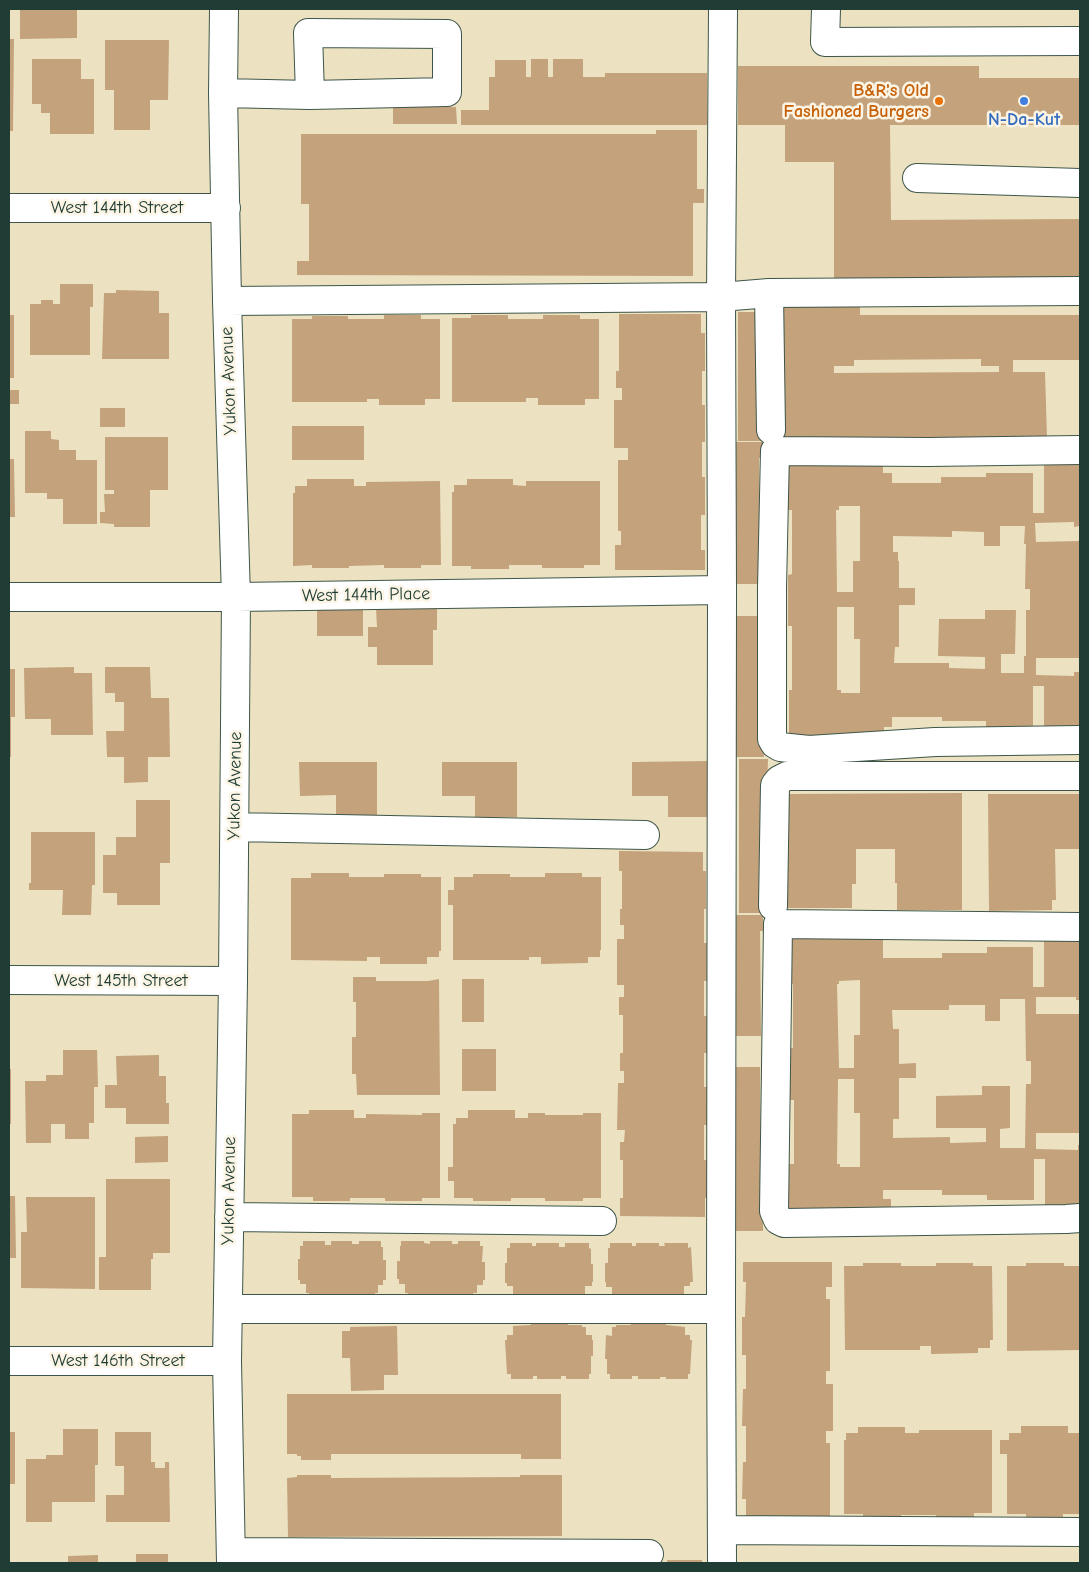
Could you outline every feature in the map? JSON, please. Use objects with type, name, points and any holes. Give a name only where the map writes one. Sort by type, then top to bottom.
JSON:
[{"type":"street","name":"Yukon Avenue","points":[[224,9],[223,93],[227,301],[236,597],[235,827],[227,1361],[231,1558]]},
{"type":"street","points":[[722,1563],[721,297],[723,9]]},
{"type":"street","points":[[826,9],[825,42],[1080,41]]},
{"type":"street","points":[[223,93],[310,95],[446,92],[447,34],[308,33],[310,95]]},
{"type":"street","points":[[917,178],[1080,183]]},
{"type":"street","name":"West 144th Street","points":[[9,208],[226,208]]},
{"type":"street","points":[[227,301],[721,297],[769,294],[1080,291]]},
{"type":"street","points":[[769,294],[771,430]]},
{"type":"street","points":[[1080,450],[928,452],[775,451],[772,588],[772,739],[780,747],[809,750],[935,742],[1080,740]]},
{"type":"street","name":"West 144th Place","points":[[9,597],[236,597],[722,590]]},
{"type":"street","points":[[773,906],[775,785],[779,780],[787,776],[1080,776]]},
{"type":"street","points":[[235,827],[645,835]]},
{"type":"street","points":[[1080,927],[778,924],[774,1211],[778,1220],[784,1223],[1080,1218]]},
{"type":"street","name":"West 145th Street","points":[[9,980],[233,981]]},
{"type":"street","points":[[229,1217],[602,1221]]},
{"type":"street","points":[[228,1309],[721,1309]]},
{"type":"street","name":"West 146th Street","points":[[9,1361],[227,1361]]},
{"type":"street","points":[[722,1530],[1080,1532]]},
{"type":"street","points":[[231,1558],[649,1554]]},
{"type":"building","points":[[20,9],[77,9],[77,38],[20,39]]},
{"type":"building","points":[[9,39],[14,39],[13,131],[9,131]]},
{"type":"building","points":[[105,40],[169,40],[168,100],[150,100],[150,130],[114,130],[114,90],[105,90]]},
{"type":"building","points":[[32,59],[81,59],[81,79],[94,79],[94,134],[50,134],[50,113],[41,113],[41,104],[32,104]]},
{"type":"building","points":[[531,59],[548,59],[548,77],[553,77],[553,59],[583,59],[583,77],[605,77],[605,73],[707,73],[707,125],[461,125],[461,110],[489,110],[489,77],[495,77],[495,60],[526,60],[526,77],[531,77]]},
{"type":"building","points":[[738,66],[979,66],[979,78],[1080,78],[1080,125],[890,125],[891,220],[1080,219],[1080,283],[834,283],[834,162],[785,162],[785,125],[738,125]]},
{"type":"building","points":[[393,107],[456,107],[457,124],[393,124]]},
{"type":"building","points":[[656,130],[697,130],[697,189],[704,189],[704,203],[693,203],[693,276],[297,275],[297,261],[309,261],[309,204],[301,204],[301,134],[656,134]]},
{"type":"building","points":[[60,284],[93,284],[93,307],[90,307],[90,355],[30,355],[30,304],[41,304],[41,300],[53,300],[53,304],[60,304]]},
{"type":"building","points":[[116,290],[159,291],[159,313],[169,313],[169,359],[102,359],[104,293],[116,293]]},
{"type":"building","points":[[784,296],[860,296],[860,315],[1080,315],[1080,360],[1013,360],[1013,372],[1045,372],[1047,437],[785,437],[785,382],[780,382],[780,352],[784,352]],"holes":[[[981,359],[981,366],[999,366],[999,372],[834,373],[834,366],[854,366],[854,360]]]},
{"type":"building","points":[[738,312],[762,312],[763,441],[738,441]]},
{"type":"building","points":[[619,314],[701,314],[701,333],[705,333],[705,371],[702,371],[702,405],[705,405],[705,442],[702,442],[702,477],[705,477],[705,515],[701,515],[701,550],[705,550],[705,570],[615,570],[615,545],[621,545],[621,531],[618,531],[618,460],[628,460],[628,448],[614,448],[614,400],[622,400],[622,388],[616,388],[616,371],[619,371]]},
{"type":"building","points":[[9,315],[14,315],[14,378],[9,378]]},
{"type":"building","points":[[384,315],[421,315],[421,319],[440,319],[440,399],[425,399],[425,405],[379,405],[379,399],[367,399],[367,402],[292,402],[292,319],[312,319],[312,316],[348,316],[348,319],[384,319]]},
{"type":"building","points":[[471,315],[508,315],[508,319],[543,319],[543,315],[580,315],[580,319],[599,319],[599,399],[585,399],[585,405],[538,405],[538,398],[526,398],[526,402],[452,402],[452,318],[471,318]]},
{"type":"building","points":[[9,390],[19,390],[19,404],[9,404]]},
{"type":"building","points":[[100,408],[125,408],[125,427],[100,427]]},
{"type":"building","points":[[292,426],[364,426],[364,460],[292,460]]},
{"type":"building","points":[[25,431],[51,431],[51,439],[59,440],[59,450],[76,450],[76,460],[97,460],[97,524],[63,524],[63,499],[47,499],[47,493],[25,493]]},
{"type":"building","points":[[105,437],[168,437],[168,490],[150,490],[150,527],[114,527],[114,524],[100,523],[100,512],[105,512],[104,494],[114,494],[114,490],[105,490]]},
{"type":"building","points":[[734,442],[763,442],[763,458],[759,458],[759,584],[734,584]]},
{"type":"building","points":[[788,456],[883,457],[883,473],[892,473],[892,483],[941,483],[941,477],[986,477],[986,473],[1033,473],[1033,513],[1044,513],[1044,462],[1080,462],[1080,526],[1074,527],[1074,522],[1035,523],[1036,542],[1080,541],[1080,658],[1036,658],[1036,675],[1074,676],[1074,672],[1080,672],[1080,737],[1044,737],[1044,686],[1033,686],[1033,727],[986,727],[986,721],[942,721],[942,717],[892,717],[892,727],[884,727],[884,744],[789,744],[789,690],[792,690],[792,626],[788,626],[788,575],[792,574],[792,510],[788,510]],"holes":[[[839,506],[860,506],[860,561],[853,561],[853,592],[837,592],[836,510],[839,510]],[[1000,526],[1025,526],[1025,589],[1030,589],[1030,610],[1026,610],[1024,673],[1001,673],[1001,654],[1015,654],[1016,610],[985,610],[985,619],[939,619],[938,656],[985,657],[985,669],[949,668],[949,663],[894,663],[895,647],[899,647],[899,605],[915,605],[915,588],[899,588],[898,552],[893,552],[893,536],[952,537],[952,531],[984,532],[984,546],[1000,546]],[[837,607],[854,607],[854,639],[860,639],[860,693],[841,693],[841,690],[837,690]]]},
{"type":"building","points":[[9,459],[14,459],[15,517],[9,517]]},
{"type":"building","points":[[307,479],[354,479],[354,486],[366,486],[366,482],[440,481],[441,565],[421,565],[421,568],[384,568],[384,565],[349,566],[349,568],[312,568],[312,565],[293,566],[293,493],[295,493],[295,486],[307,486]]},
{"type":"building","points":[[467,479],[513,479],[513,485],[526,486],[526,481],[600,481],[600,565],[584,565],[584,568],[542,568],[542,565],[509,565],[509,569],[471,569],[471,566],[452,566],[452,492],[454,492],[454,485],[467,485]]},
{"type":"building","points":[[317,603],[363,603],[363,636],[317,636]]},
{"type":"building","points":[[376,608],[437,608],[437,630],[433,630],[433,665],[377,665],[377,647],[368,647],[368,627],[377,627]]},
{"type":"building","points":[[735,616],[759,616],[764,757],[735,757]]},
{"type":"building","points":[[74,667],[74,673],[92,673],[93,735],[51,735],[51,719],[25,719],[24,668]]},
{"type":"building","points":[[105,667],[150,667],[151,698],[169,698],[170,757],[148,757],[148,782],[124,783],[124,757],[107,757],[106,731],[124,731],[124,702],[115,702],[115,693],[105,693]]},
{"type":"building","points":[[9,669],[15,669],[15,717],[11,717],[11,757],[9,757]]},
{"type":"building","points":[[739,759],[768,759],[763,913],[739,913]]},
{"type":"building","points":[[710,761],[710,817],[668,817],[668,796],[632,796],[632,762]]},
{"type":"building","points":[[299,762],[377,762],[377,817],[336,817],[336,795],[300,796]]},
{"type":"building","points":[[442,762],[517,762],[517,817],[475,817],[475,796],[442,796]]},
{"type":"building","points":[[962,793],[962,910],[897,910],[895,849],[856,849],[856,884],[852,884],[852,908],[788,908],[788,794]]},
{"type":"building","points":[[988,794],[1080,794],[1080,849],[1055,849],[1056,900],[1052,900],[1052,910],[989,911]]},
{"type":"building","points":[[136,800],[170,800],[170,863],[160,863],[160,905],[117,905],[117,893],[103,893],[103,855],[116,855],[116,837],[136,837]]},
{"type":"building","points":[[31,832],[95,832],[95,885],[92,885],[91,915],[62,915],[63,890],[29,890],[29,883],[31,883]]},
{"type":"building","points":[[619,851],[703,852],[703,871],[706,871],[704,943],[707,943],[707,981],[704,981],[704,1016],[707,1016],[707,1053],[704,1053],[704,1087],[707,1087],[707,1125],[704,1125],[704,1160],[707,1160],[705,1217],[620,1216],[620,1198],[623,1198],[623,1160],[620,1160],[620,1142],[624,1142],[625,1130],[617,1130],[618,1083],[624,1083],[624,1071],[620,1071],[620,1053],[623,1053],[623,1015],[619,1015],[619,997],[624,997],[624,985],[617,985],[617,939],[624,939],[624,925],[620,925],[622,871],[619,871]]},
{"type":"building","points":[[311,873],[349,873],[349,877],[384,877],[384,874],[421,874],[421,877],[441,877],[441,951],[439,951],[439,957],[427,957],[427,964],[380,964],[380,957],[367,957],[367,961],[291,960],[291,878],[311,878]]},
{"type":"building","points":[[545,873],[582,873],[582,877],[601,877],[600,957],[588,957],[588,963],[541,964],[541,957],[529,957],[529,960],[453,960],[453,905],[448,905],[448,890],[454,890],[454,877],[473,877],[473,874],[510,874],[510,877],[545,877]]},
{"type":"building","points":[[735,915],[763,915],[763,931],[760,931],[761,1036],[735,1036]]},
{"type":"building","points":[[789,930],[883,930],[883,958],[942,958],[942,953],[987,953],[987,947],[1033,947],[1033,987],[1044,987],[1044,936],[1080,936],[1080,1000],[1076,1000],[1076,997],[1036,997],[1036,1014],[1080,1014],[1080,1133],[1036,1133],[1036,1149],[1078,1150],[1078,1145],[1080,1145],[1080,1211],[1045,1211],[1045,1159],[1034,1159],[1034,1200],[987,1200],[987,1195],[942,1195],[942,1190],[883,1190],[883,1199],[891,1199],[891,1212],[789,1218],[789,1164],[794,1164],[794,1100],[789,1100],[789,1048],[793,1048],[793,984],[789,984]],"holes":[[[860,980],[860,1035],[854,1035],[854,1068],[839,1068],[837,984],[839,984],[839,981]],[[1000,999],[1025,999],[1026,1061],[1031,1061],[1031,1084],[1026,1084],[1025,1148],[1000,1148],[1000,1129],[1010,1128],[1010,1086],[982,1086],[982,1095],[936,1096],[936,1128],[986,1128],[986,1142],[950,1143],[950,1137],[893,1138],[893,1119],[899,1119],[899,1078],[916,1078],[916,1063],[899,1064],[899,1029],[893,1029],[892,1010],[949,1010],[949,1005],[985,1005],[985,1021],[1000,1021]],[[838,1079],[854,1079],[854,1113],[860,1113],[860,1167],[840,1167],[840,1164],[837,1164]]]},
{"type":"building","points":[[353,977],[376,977],[376,981],[428,981],[439,979],[440,1095],[357,1095],[356,1074],[352,1074],[352,1037],[356,1037],[356,1002],[353,1002]]},
{"type":"building","points":[[462,979],[484,979],[484,1022],[462,1022]]},
{"type":"building","points":[[462,1049],[496,1049],[496,1091],[462,1091]]},
{"type":"building","points":[[63,1050],[97,1050],[98,1087],[94,1087],[94,1123],[89,1123],[89,1139],[65,1139],[65,1124],[51,1124],[51,1143],[26,1143],[25,1081],[46,1081],[46,1075],[63,1075]]},
{"type":"building","points":[[159,1055],[159,1076],[166,1076],[166,1103],[169,1103],[169,1124],[126,1124],[126,1108],[105,1108],[105,1085],[117,1085],[116,1056]]},
{"type":"building","points":[[735,1067],[760,1067],[761,1217],[763,1217],[763,1231],[735,1231]]},
{"type":"building","points":[[9,1069],[11,1069],[11,1124],[9,1124]]},
{"type":"building","points":[[309,1110],[354,1110],[354,1118],[366,1118],[366,1114],[422,1115],[422,1113],[440,1113],[440,1198],[422,1198],[422,1201],[385,1201],[385,1198],[350,1198],[350,1201],[313,1201],[313,1197],[292,1197],[292,1114],[309,1114]]},
{"type":"building","points":[[468,1110],[515,1110],[515,1118],[528,1118],[528,1113],[583,1115],[583,1113],[601,1113],[601,1198],[583,1198],[583,1201],[545,1201],[545,1198],[511,1198],[511,1201],[473,1201],[473,1198],[454,1198],[454,1181],[448,1181],[448,1167],[453,1167],[453,1124],[456,1124],[456,1118],[468,1118]]},
{"type":"building","points":[[168,1136],[168,1162],[135,1163],[135,1137]]},
{"type":"building","points":[[106,1179],[170,1179],[170,1253],[153,1253],[153,1259],[151,1259],[151,1290],[99,1290],[99,1257],[106,1257]]},
{"type":"building","points":[[9,1196],[15,1196],[16,1258],[9,1258]]},
{"type":"building","points":[[26,1197],[95,1197],[95,1289],[21,1288],[21,1232],[27,1232]]},
{"type":"building","points":[[303,1241],[325,1241],[325,1245],[331,1245],[331,1241],[352,1241],[352,1244],[359,1244],[359,1241],[381,1241],[383,1260],[386,1260],[386,1280],[383,1280],[383,1285],[378,1285],[378,1293],[375,1293],[375,1295],[324,1297],[324,1295],[309,1295],[309,1293],[306,1293],[306,1284],[300,1284],[300,1280],[298,1280],[298,1259],[300,1259],[300,1246],[303,1246]]},
{"type":"building","points":[[401,1241],[424,1241],[424,1243],[430,1244],[430,1241],[452,1241],[452,1244],[458,1244],[458,1241],[480,1241],[480,1246],[483,1246],[482,1262],[485,1262],[485,1280],[483,1280],[483,1285],[477,1285],[477,1293],[473,1293],[473,1295],[459,1295],[459,1297],[408,1295],[408,1293],[405,1293],[405,1284],[399,1284],[399,1279],[397,1279],[397,1261],[400,1261]]},
{"type":"building","points":[[510,1243],[532,1243],[532,1246],[536,1246],[536,1243],[559,1243],[559,1247],[565,1247],[565,1243],[589,1243],[591,1264],[593,1264],[592,1286],[585,1286],[585,1296],[513,1297],[513,1286],[507,1286],[507,1283],[505,1283],[505,1263],[507,1263],[507,1248],[510,1248]]},
{"type":"building","points":[[610,1243],[632,1243],[632,1246],[636,1246],[636,1243],[659,1243],[659,1246],[665,1246],[664,1243],[688,1243],[688,1248],[691,1247],[693,1282],[690,1282],[690,1286],[684,1286],[684,1295],[681,1295],[681,1297],[612,1296],[612,1287],[606,1287],[605,1282],[605,1263],[608,1263]]},
{"type":"building","points":[[743,1262],[832,1262],[832,1287],[826,1287],[826,1299],[830,1299],[830,1371],[826,1371],[826,1384],[833,1384],[833,1431],[826,1431],[826,1443],[830,1443],[830,1518],[746,1518],[746,1499],[742,1499],[743,1462],[746,1462],[746,1426],[742,1426],[743,1389],[746,1389],[746,1355],[742,1355],[742,1317],[745,1317],[746,1282],[743,1282]]},
{"type":"building","points":[[863,1263],[901,1263],[901,1266],[936,1266],[936,1263],[973,1263],[973,1266],[992,1266],[993,1340],[990,1340],[990,1348],[978,1348],[978,1353],[931,1354],[931,1346],[920,1346],[920,1350],[845,1350],[844,1266],[863,1266]]},
{"type":"building","points":[[1026,1263],[1064,1263],[1064,1266],[1080,1266],[1080,1350],[1007,1351],[1007,1266],[1026,1266]]},
{"type":"building","points":[[531,1323],[568,1323],[568,1325],[582,1325],[582,1327],[586,1327],[586,1335],[592,1335],[593,1340],[593,1356],[591,1356],[591,1374],[589,1374],[589,1379],[566,1379],[566,1376],[561,1376],[561,1379],[537,1379],[537,1376],[533,1376],[533,1379],[511,1379],[511,1374],[507,1374],[505,1340],[507,1340],[507,1335],[513,1335],[513,1326],[531,1325]]},
{"type":"building","points":[[631,1323],[666,1323],[666,1325],[685,1327],[685,1335],[690,1335],[690,1340],[692,1340],[688,1379],[666,1379],[666,1377],[660,1377],[660,1379],[638,1379],[638,1376],[632,1376],[632,1379],[610,1379],[610,1374],[607,1374],[607,1359],[605,1359],[606,1335],[612,1336],[612,1327],[616,1327],[616,1325],[631,1325]]},
{"type":"building","points":[[397,1326],[398,1375],[384,1375],[384,1390],[351,1391],[350,1358],[342,1358],[342,1331],[350,1331],[350,1327]]},
{"type":"building","points":[[287,1394],[561,1394],[561,1459],[521,1459],[521,1454],[331,1454],[331,1460],[301,1460],[301,1456],[297,1456],[297,1454],[287,1454]]},
{"type":"building","points":[[1021,1426],[1068,1426],[1068,1433],[1080,1433],[1080,1514],[1063,1514],[1063,1517],[1026,1517],[1026,1514],[1007,1514],[1007,1454],[1000,1454],[1000,1440],[1009,1440],[1009,1433],[1021,1433]]},
{"type":"building","points":[[858,1427],[905,1427],[905,1433],[919,1433],[919,1430],[992,1430],[992,1513],[974,1513],[974,1517],[901,1515],[901,1517],[863,1517],[863,1514],[844,1514],[844,1440],[846,1440],[846,1433],[858,1433]]},
{"type":"building","points":[[63,1429],[98,1429],[98,1465],[95,1465],[95,1502],[52,1502],[52,1522],[26,1522],[26,1459],[46,1459],[46,1455],[63,1455]]},
{"type":"building","points":[[9,1432],[15,1432],[15,1484],[9,1484]]},
{"type":"building","points":[[115,1432],[151,1432],[151,1462],[155,1462],[155,1468],[165,1468],[165,1462],[169,1462],[170,1522],[106,1522],[106,1495],[124,1495],[124,1466],[115,1466]]},
{"type":"building","points":[[297,1475],[331,1475],[331,1478],[562,1475],[562,1536],[288,1537],[287,1478],[297,1477]]},
{"type":"building","points":[[136,1554],[168,1554],[168,1563],[136,1563]]},
{"type":"building","points":[[98,1555],[98,1563],[68,1563],[68,1556]]},
{"type":"building","points":[[667,1560],[702,1560],[702,1563],[667,1563]]},
{"type":"place","name":"B&R's Old Fashioned Burgers","points":[[939,101]]},
{"type":"place","name":"N-Da-Kut","points":[[1024,101]]}]
